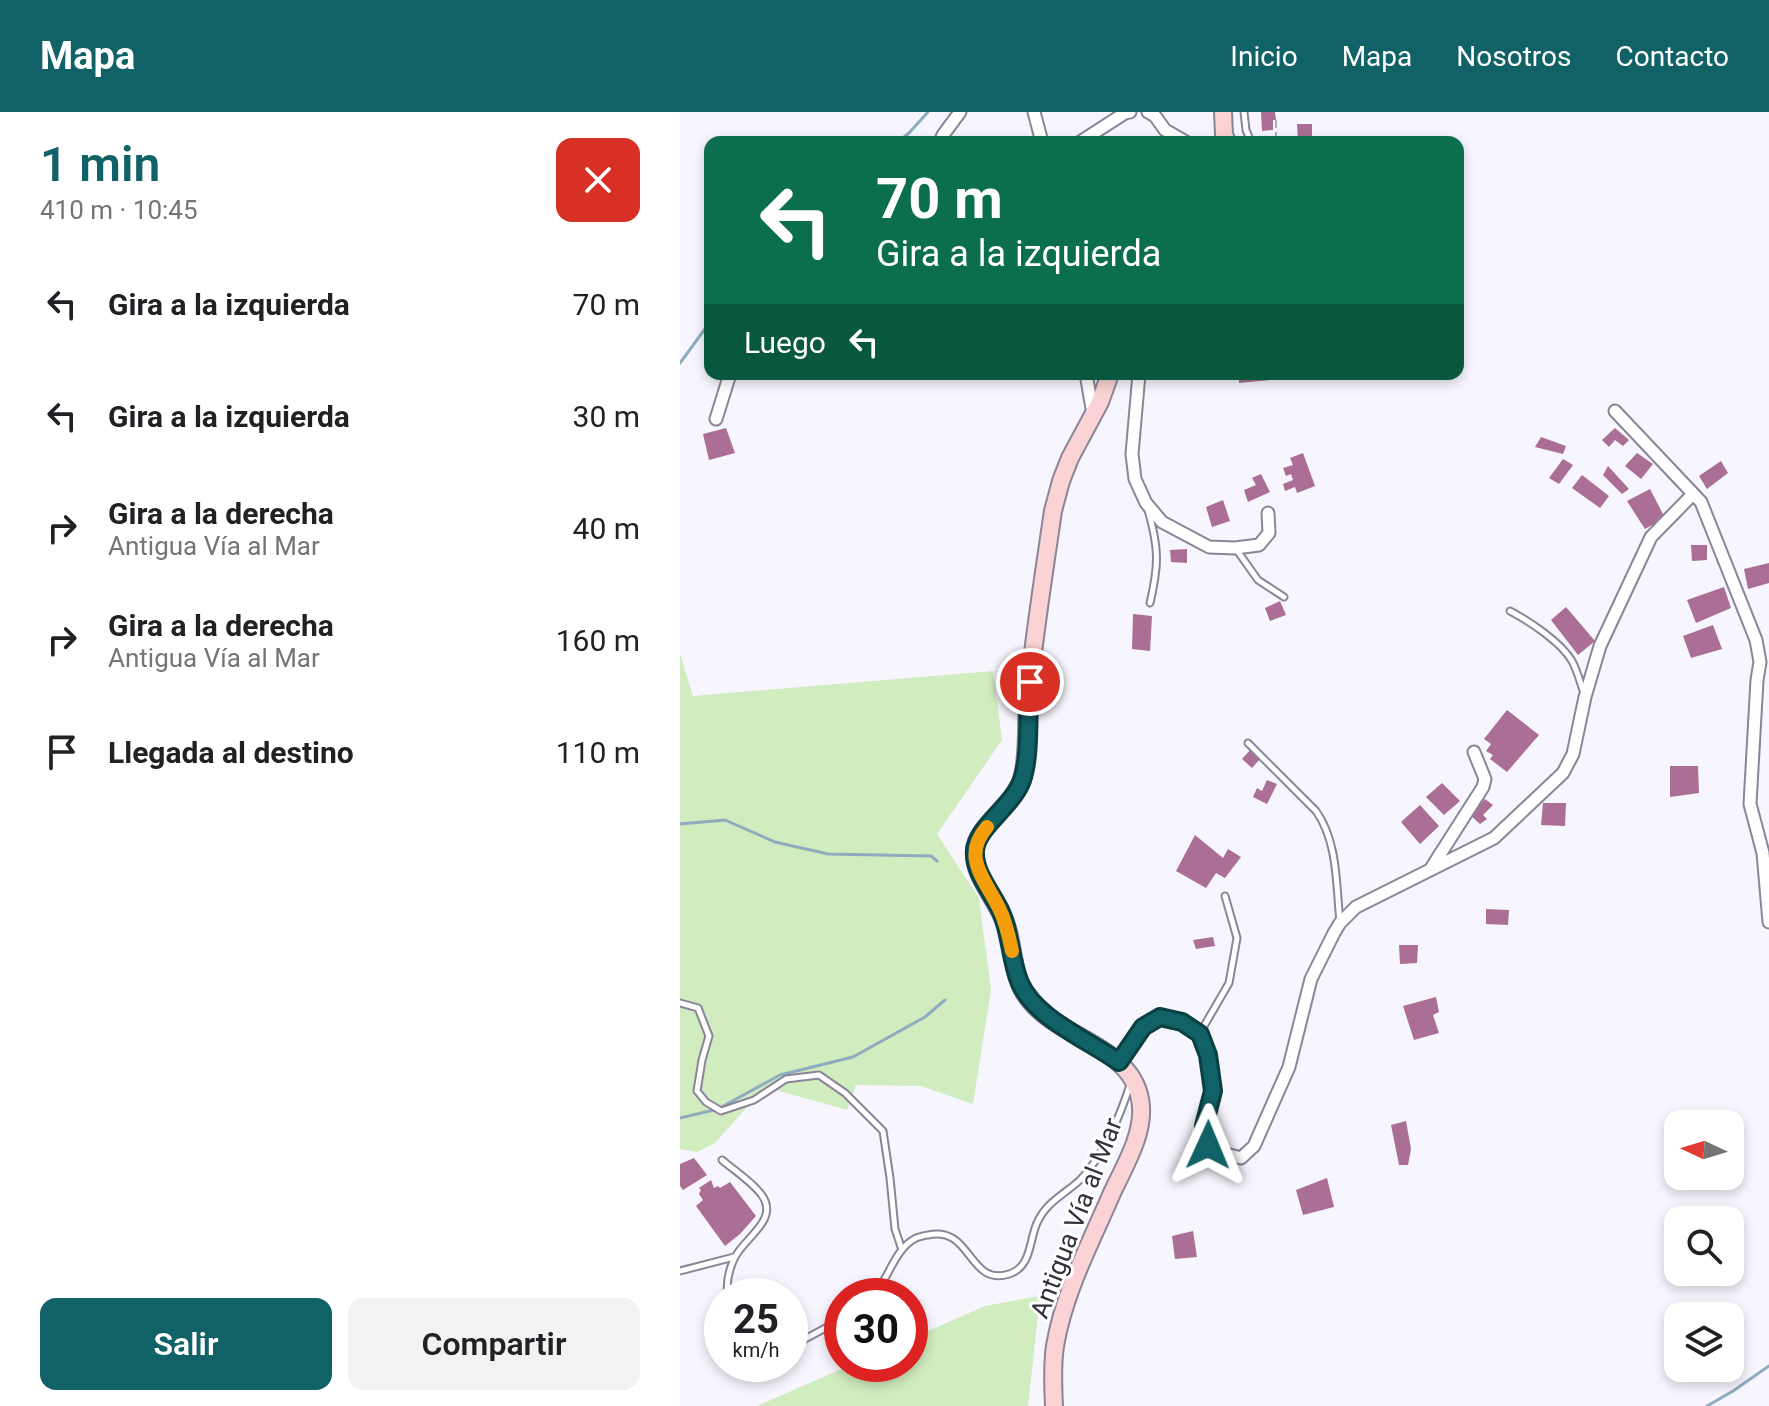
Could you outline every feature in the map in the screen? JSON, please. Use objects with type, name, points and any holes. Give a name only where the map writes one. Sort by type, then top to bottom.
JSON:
[{"type":"main road","points":[[1223,112],[1225,136]]},
{"type":"main road","name":"Antigua Vía al Mar","points":[[1054,1406],[1054,1359],[1060,1323],[1080,1265],[1134,1143],[1141,1107],[1132,1078],[1119,1062],[1043,1013],[1026,995],[1018,979],[1007,927],[975,862],[975,847],[981,834],[1007,805],[1022,779],[1026,760],[1028,699],[1053,511],[1070,458],[1094,415],[1108,380]]},
{"type":"street","points":[[943,136],[960,112]]},
{"type":"street","points":[[1034,112],[1040,136]]},
{"type":"street","points":[[1089,136],[1130,112]]},
{"type":"street","points":[[1148,112],[1176,136]]},
{"type":"street","points":[[716,419],[728,380]]},
{"type":"street","points":[[1087,380],[1094,415]]},
{"type":"street","points":[[1138,380],[1132,454],[1135,479],[1146,503],[1162,522],[1209,547],[1235,548],[1259,545],[1269,533],[1268,513]]},
{"type":"street","points":[[1615,411],[1701,502],[1756,640],[1760,662],[1750,804],[1763,853],[1769,922]]},
{"type":"street","points":[[1119,1062],[1143,1027],[1160,1017],[1182,1022],[1200,1034],[1208,1055],[1213,1091],[1204,1126],[1208,1145],[1241,1158],[1254,1146],[1289,1067],[1311,979],[1340,923],[1356,907],[1494,838],[1563,773],[1573,754],[1600,646],[1651,537],[1693,494]]},
{"type":"street","points":[[1430,870],[1483,787],[1485,779],[1474,752]]},
{"type":"lane","points":[[1244,112],[1248,136]]},
{"type":"lane","points":[[1146,503],[1156,536],[1157,560],[1150,603]]},
{"type":"lane","points":[[1235,548],[1258,580],[1284,597]]},
{"type":"lane","points":[[1510,611],[1534,624],[1565,652],[1572,661],[1585,697]]},
{"type":"lane","points":[[1248,743],[1316,811],[1323,822],[1331,840],[1340,923]]},
{"type":"lane","points":[[1200,1034],[1229,983],[1232,968],[1237,938],[1225,896]]},
{"type":"lane","points":[[680,1003],[698,1008],[709,1036],[697,1091],[721,1111],[754,1100],[786,1079],[819,1075],[845,1093],[883,1131],[895,1229],[902,1250]]},
{"type":"lane","points":[[886,1278],[902,1250],[917,1237],[937,1233],[949,1235],[961,1243],[974,1264],[991,1274],[1008,1274],[1021,1267],[1029,1252],[1036,1224],[1045,1210],[1079,1180],[1097,1158],[1123,1108],[1132,1078]]},
{"type":"lane","points":[[722,1160],[762,1196],[766,1207],[763,1223],[735,1256],[729,1278]]},
{"type":"lane","points":[[680,1271],[735,1256]]},
{"type":"path","points":[[1276,120],[1276,136]]},
{"type":"green space","points":[[680,654],[693,696],[993,671],[1002,740],[937,834],[979,898],[991,990],[973,1104],[921,1086],[856,1085],[847,1110],[765,1087],[715,1143],[697,1152],[680,1149]]},
{"type":"green space","points":[[1040,1296],[1028,1406],[757,1406],[824,1377],[824,1382],[928,1382],[928,1331],[985,1306]]},
{"type":"building","points":[[1261,112],[1275,112],[1273,130],[1262,131]]},
{"type":"building","points":[[1297,124],[1312,124],[1312,136],[1298,136]]},
{"type":"building","points":[[1239,380],[1270,380],[1239,383]]},
{"type":"building","points":[[726,428],[735,453],[709,460],[703,434]]},
{"type":"building","points":[[1615,428],[1629,440],[1623,446],[1615,440],[1609,447],[1602,440]]},
{"type":"building","points":[[1541,437],[1566,446],[1563,454],[1535,447]]},
{"type":"building","points":[[1303,453],[1315,486],[1297,493],[1295,487],[1285,491],[1283,484],[1293,480],[1291,474],[1286,476],[1283,468],[1293,465],[1290,458]]},
{"type":"building","points":[[1637,453],[1653,464],[1641,479],[1625,466]]},
{"type":"building","points":[[1563,459],[1573,465],[1559,484],[1549,478]]},
{"type":"building","points":[[1721,461],[1728,473],[1707,489],[1699,476]]},
{"type":"building","points":[[1608,466],[1629,489],[1622,494],[1603,475]]},
{"type":"building","points":[[1261,474],[1270,492],[1248,502],[1244,490],[1256,485],[1252,478]]},
{"type":"building","points":[[1582,475],[1609,496],[1600,508],[1572,488]]},
{"type":"building","points":[[1650,489],[1665,518],[1645,529],[1627,501]]},
{"type":"building","points":[[1223,500],[1230,521],[1212,527],[1206,507]]},
{"type":"building","points":[[1691,545],[1707,545],[1707,560],[1692,561]]},
{"type":"building","points":[[1187,549],[1187,563],[1171,562],[1170,550]]},
{"type":"building","points":[[1769,563],[1769,583],[1748,589],[1744,569]]},
{"type":"building","points":[[1724,587],[1731,608],[1696,623],[1687,600]]},
{"type":"building","points":[[1280,601],[1286,615],[1270,621],[1265,608]]},
{"type":"building","points":[[1566,607],[1595,641],[1578,655],[1551,620]]},
{"type":"building","points":[[1133,614],[1152,616],[1150,651],[1132,649]]},
{"type":"building","points":[[1713,625],[1722,649],[1691,658],[1683,636]]},
{"type":"building","points":[[1507,710],[1539,735],[1507,772],[1490,759],[1493,755],[1486,751],[1491,744],[1484,739]]},
{"type":"building","points":[[1251,749],[1260,759],[1252,768],[1242,759]]},
{"type":"building","points":[[1670,766],[1698,766],[1699,793],[1670,797]]},
{"type":"building","points":[[1267,780],[1277,784],[1267,804],[1253,797],[1257,788],[1262,791]]},
{"type":"building","points":[[1442,783],[1460,801],[1444,815],[1426,797]]},
{"type":"building","points":[[1485,799],[1493,805],[1483,815],[1487,819],[1480,824],[1470,815]]},
{"type":"building","points":[[1543,803],[1566,803],[1565,826],[1541,825]]},
{"type":"building","points":[[1420,805],[1439,826],[1420,844],[1401,822]]},
{"type":"building","points":[[1195,835],[1223,858],[1228,849],[1241,857],[1225,878],[1216,873],[1206,888],[1176,871]]},
{"type":"building","points":[[1486,909],[1509,910],[1508,925],[1486,924]]},
{"type":"building","points":[[1213,937],[1215,946],[1196,949],[1193,940]]},
{"type":"building","points":[[1399,945],[1418,945],[1417,963],[1400,964]]},
{"type":"building","points":[[1436,997],[1439,1012],[1433,1015],[1439,1033],[1414,1040],[1403,1006]]},
{"type":"building","points":[[1406,1121],[1411,1149],[1408,1165],[1399,1165],[1391,1125]]},
{"type":"building","points":[[694,1158],[707,1175],[683,1190],[680,1186],[680,1164]]},
{"type":"building","points":[[1327,1178],[1334,1207],[1303,1215],[1296,1190]]},
{"type":"building","points":[[711,1180],[714,1188],[730,1182],[756,1216],[725,1246],[696,1206],[703,1200],[699,1188]]},
{"type":"building","points":[[1193,1231],[1197,1257],[1175,1259],[1172,1236]]},
{"type":"waterway","points":[[905,136],[928,112]]},
{"type":"waterway","points":[[680,363],[704,330]]},
{"type":"waterway","points":[[680,824],[725,820],[775,842],[828,854],[931,856],[937,861]]},
{"type":"waterway","points":[[680,1118],[718,1109],[780,1075],[853,1057],[925,1017],[945,1000]]},
{"type":"waterway","points":[[1707,1406],[1769,1366]]},
{"type":"slow traffic","points":[[987,827],[975,847],[975,862],[999,907],[1012,951]]},
{"type":"route","points":[[1030,682],[1026,760],[1022,779],[1007,805],[981,834],[975,847],[975,862],[1007,927],[1018,979],[1026,995],[1043,1013],[1119,1062],[1143,1027],[1160,1017],[1182,1022],[1200,1034],[1208,1055],[1213,1091],[1204,1126],[1208,1145]]}]
